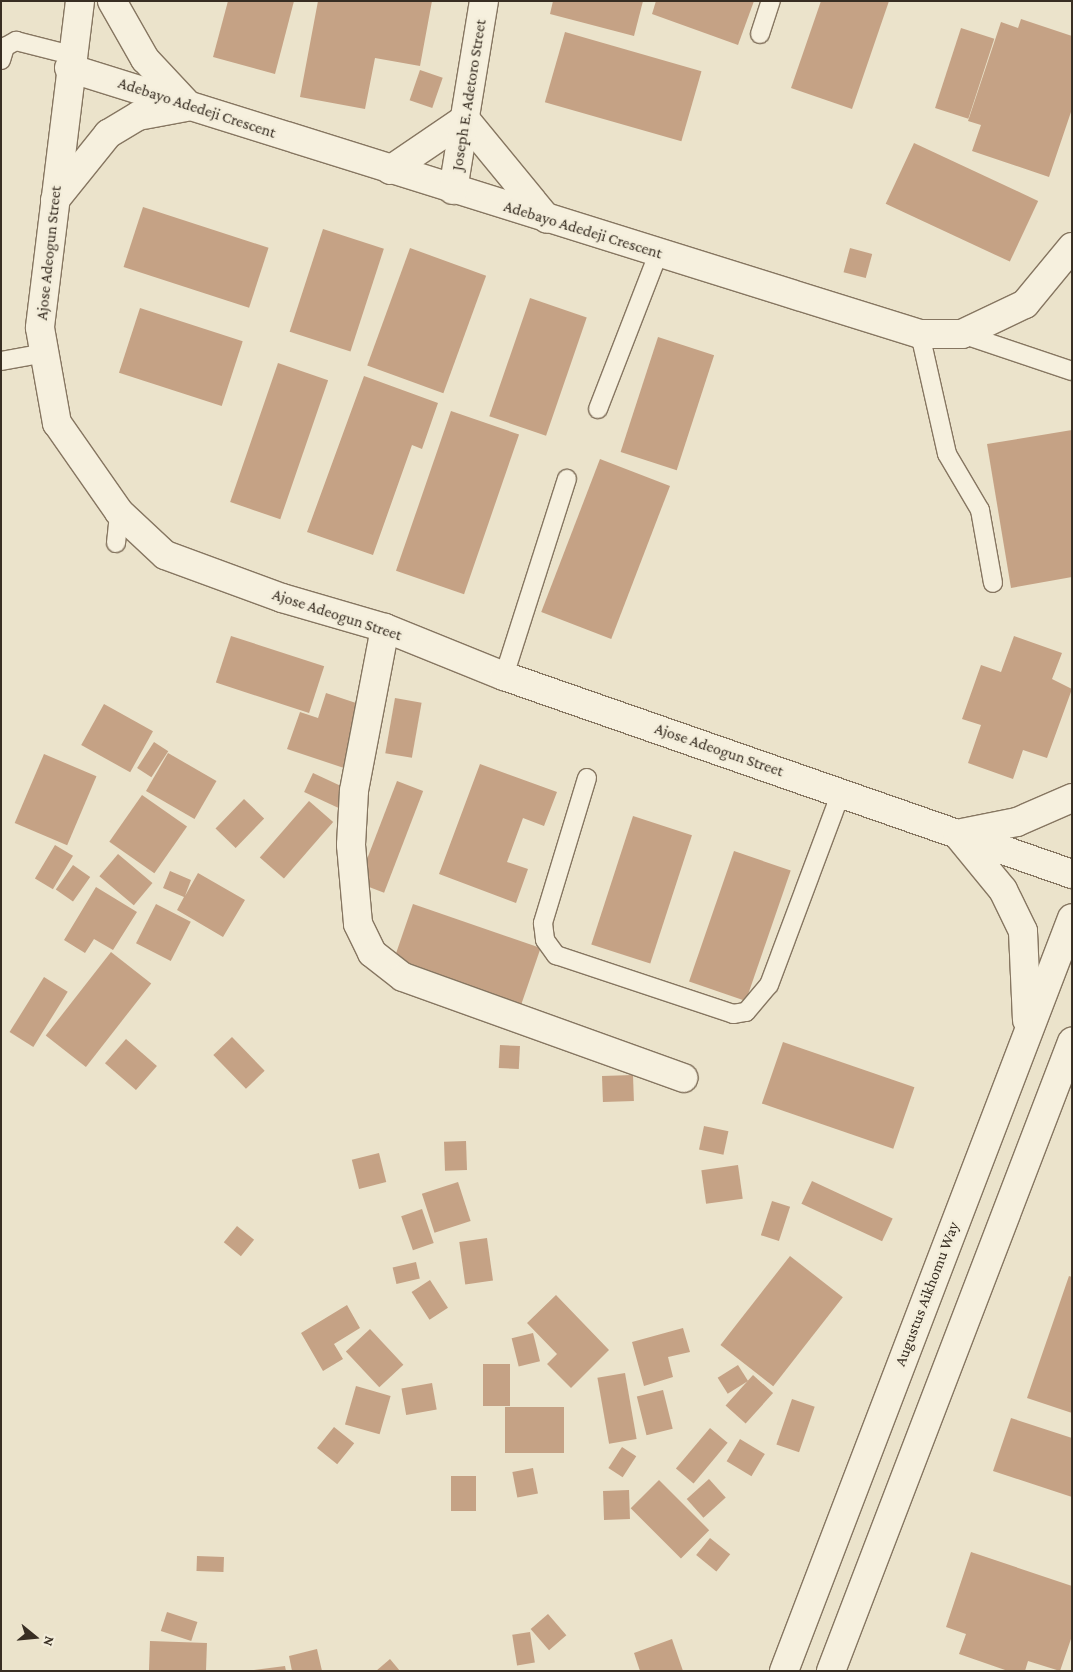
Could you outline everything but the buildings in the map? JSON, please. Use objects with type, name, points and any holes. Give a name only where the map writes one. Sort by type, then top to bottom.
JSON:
[{"type":"street","name":"Ajose Adeogun Street","points":[[80,1],[40,328],[57,423],[119,512],[165,555],[282,598],[386,628],[504,676],[1072,874]]},
{"type":"street","points":[[112,1],[145,59],[189,106]]},
{"type":"street","name":"Joseph E. Adetoro Street","points":[[453,190],[484,1]]},
{"type":"street","name":"Adebayo Adedeji Crescent","points":[[72,62],[189,106],[658,254],[920,334],[962,334],[1025,304],[1072,247]]},
{"type":"street","points":[[55,200],[108,134],[138,116],[189,106]]},
{"type":"street","points":[[390,170],[465,118],[547,219]]},
{"type":"street","points":[[386,628],[354,791],[351,845],[358,924],[372,953],[403,976],[684,1078]]},
{"type":"street","points":[[1027,1034],[1023,932],[1002,890],[957,834],[1017,822],[1072,798]]},
{"type":"street","name":"Augustus Aikhomu Way","points":[[784,1671],[1072,918]]},
{"type":"street","points":[[831,1671],[1072,1042]]},
{"type":"lane","points":[[760,34],[771,1]]},
{"type":"lane","points":[[1,60],[5,47],[16,41],[72,62]]},
{"type":"lane","points":[[598,409],[658,254]]},
{"type":"lane","points":[[920,334],[947,454],[980,510],[993,583]]},
{"type":"lane","points":[[962,334],[1072,371]]},
{"type":"lane","points":[[1,361],[44,353]]},
{"type":"lane","points":[[504,676],[567,480]]},
{"type":"lane","points":[[116,543],[119,512]]},
{"type":"lane","points":[[587,778],[542,923],[545,940],[556,955],[733,1014],[746,1012],[769,985],[841,792]]}]
